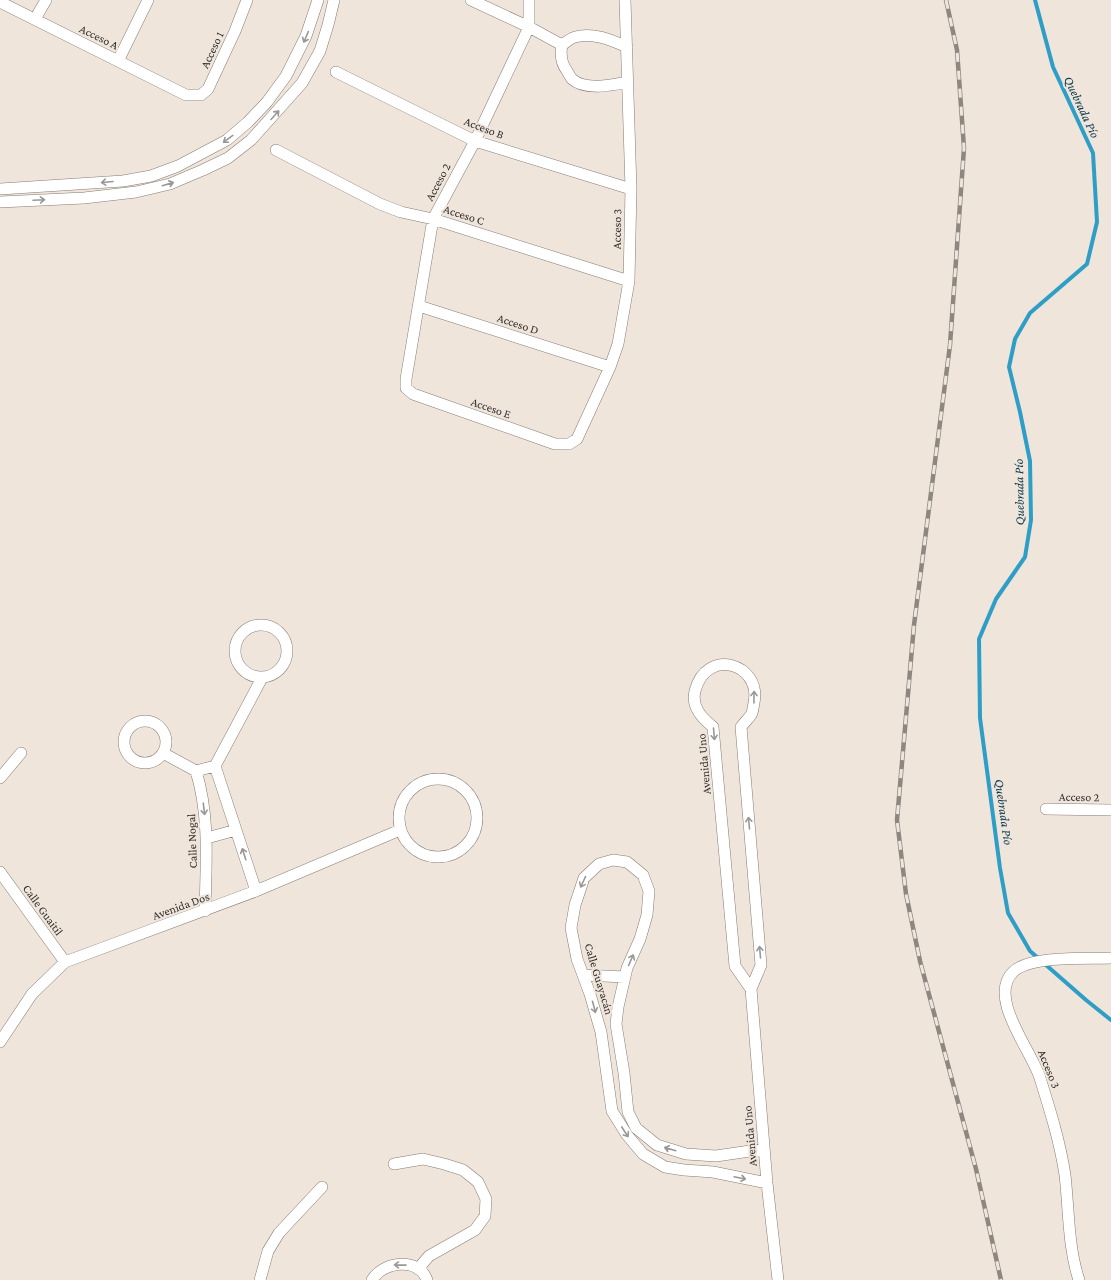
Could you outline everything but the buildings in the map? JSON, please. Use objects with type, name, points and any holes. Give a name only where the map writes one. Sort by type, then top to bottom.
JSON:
[{"type":"street","points":[[35,19],[46,0]]},
{"type":"street","points":[[118,61],[148,0]]},
{"type":"street","name":"Acceso 1","points":[[186,95],[201,94],[208,89],[236,31],[247,0]]},
{"type":"street","points":[[0,189],[116,181],[151,176],[178,166],[227,140],[248,122],[267,102],[286,76],[306,36],[318,0]]},
{"type":"street","points":[[0,202],[84,198],[136,192],[170,184],[228,158],[251,140],[302,83],[320,51],[334,0]]},
{"type":"street","points":[[471,0],[530,27],[562,45]]},
{"type":"street","name":"Acceso 2","points":[[406,388],[406,379],[433,219],[475,141],[530,27],[529,0]]},
{"type":"street","name":"Acceso 3","points":[[569,444],[577,438],[610,367],[618,344],[629,281],[631,189],[626,0]]},
{"type":"street","name":"Acceso A","points":[[0,2],[186,95]]},
{"type":"street","points":[[627,47],[612,41],[587,35],[574,37],[562,45],[560,54],[564,67],[573,80],[585,85],[609,86],[628,82]]},
{"type":"street","name":"Acceso B","points":[[336,72],[475,141],[631,189]]},
{"type":"street","name":"Acceso C","points":[[276,150],[380,204],[401,212],[433,219],[629,281]]},
{"type":"street","name":"Acceso D","points":[[419,306],[610,367]]},
{"type":"street","name":"Acceso E","points":[[406,388],[413,394],[555,444],[569,444]]},
{"type":"street","points":[[256,891],[215,766],[262,678],[271,676],[279,671],[284,664],[287,655],[287,646],[284,637],[278,630],[271,626],[262,625],[254,626],[246,630],[239,637],[235,655],[237,662],[246,673],[254,677],[262,678]]},
{"type":"street","name":"Avenida Uno","points":[[751,989],[735,966],[713,727],[703,718],[695,706],[694,694],[698,680],[704,672],[714,666],[726,664],[737,667],[746,673],[753,684],[755,699],[752,714],[741,727],[761,965],[751,989],[767,1183],[778,1280]]},
{"type":"street","points":[[0,778],[21,752]]},
{"type":"street","points":[[163,753],[196,771],[215,766]]},
{"type":"street","name":"Calle Nogal","points":[[196,771],[202,790],[207,838],[205,911]]},
{"type":"street","points":[[442,778],[455,782],[466,790],[474,802],[477,812],[477,826],[471,840],[462,850],[448,856],[435,858],[422,854],[407,843],[400,830],[398,816],[404,798],[413,787],[425,780],[442,778]]},
{"type":"street","name":"Acceso 2","points":[[1046,809],[1111,810]]},
{"type":"street","points":[[207,838],[236,830]]},
{"type":"street","name":"Avenida Dos","points":[[0,1042],[32,994],[65,962],[256,891],[400,830]]},
{"type":"street","name":"Calle Guayacán","points":[[764,1149],[716,1156],[686,1154],[657,1146],[636,1128],[628,1112],[624,1073],[616,1024],[618,1007],[627,968],[640,939],[647,915],[649,891],[643,875],[627,862],[613,860],[599,864],[584,878],[574,905],[571,928],[577,959],[590,994],[600,1032],[612,1111],[626,1135],[643,1154],[665,1167],[713,1172],[767,1183]]},
{"type":"street","name":"Calle Guaitil","points":[[0,872],[65,962]]},
{"type":"street","name":"Acceso 3","points":[[1080,1280],[1074,1263],[1064,1174],[1056,1126],[1039,1072],[1008,1011],[1004,997],[1007,982],[1013,972],[1025,966],[1050,959],[1111,958]]},
{"type":"street","points":[[583,975],[625,977]]},
{"type":"street","points":[[606,1074],[624,1073]]},
{"type":"street","points":[[684,1170],[686,1154]]},
{"type":"street","points":[[394,1164],[423,1159],[463,1170],[478,1182],[486,1199],[485,1216],[475,1230],[429,1256],[418,1269]]},
{"type":"street","points":[[260,1280],[268,1250],[279,1233],[322,1187]]},
{"type":"street","points":[[372,1280],[380,1270],[390,1265],[399,1264],[404,1264],[418,1269],[427,1280]]},
{"type":"waterway","name":"Quebrada Pío","points":[[1035,0],[1053,67],[1093,153],[1097,222],[1087,264],[1030,313],[1015,339],[1009,367],[1030,461],[1031,520],[1025,557],[996,599],[979,639],[980,718],[1000,868],[1008,913],[1030,951],[1111,1020]]},
{"type":"railway","points":[[946,0],[957,50],[964,148],[950,345],[914,625],[897,820],[906,894],[920,961],[976,1169],[1001,1280]]}]
